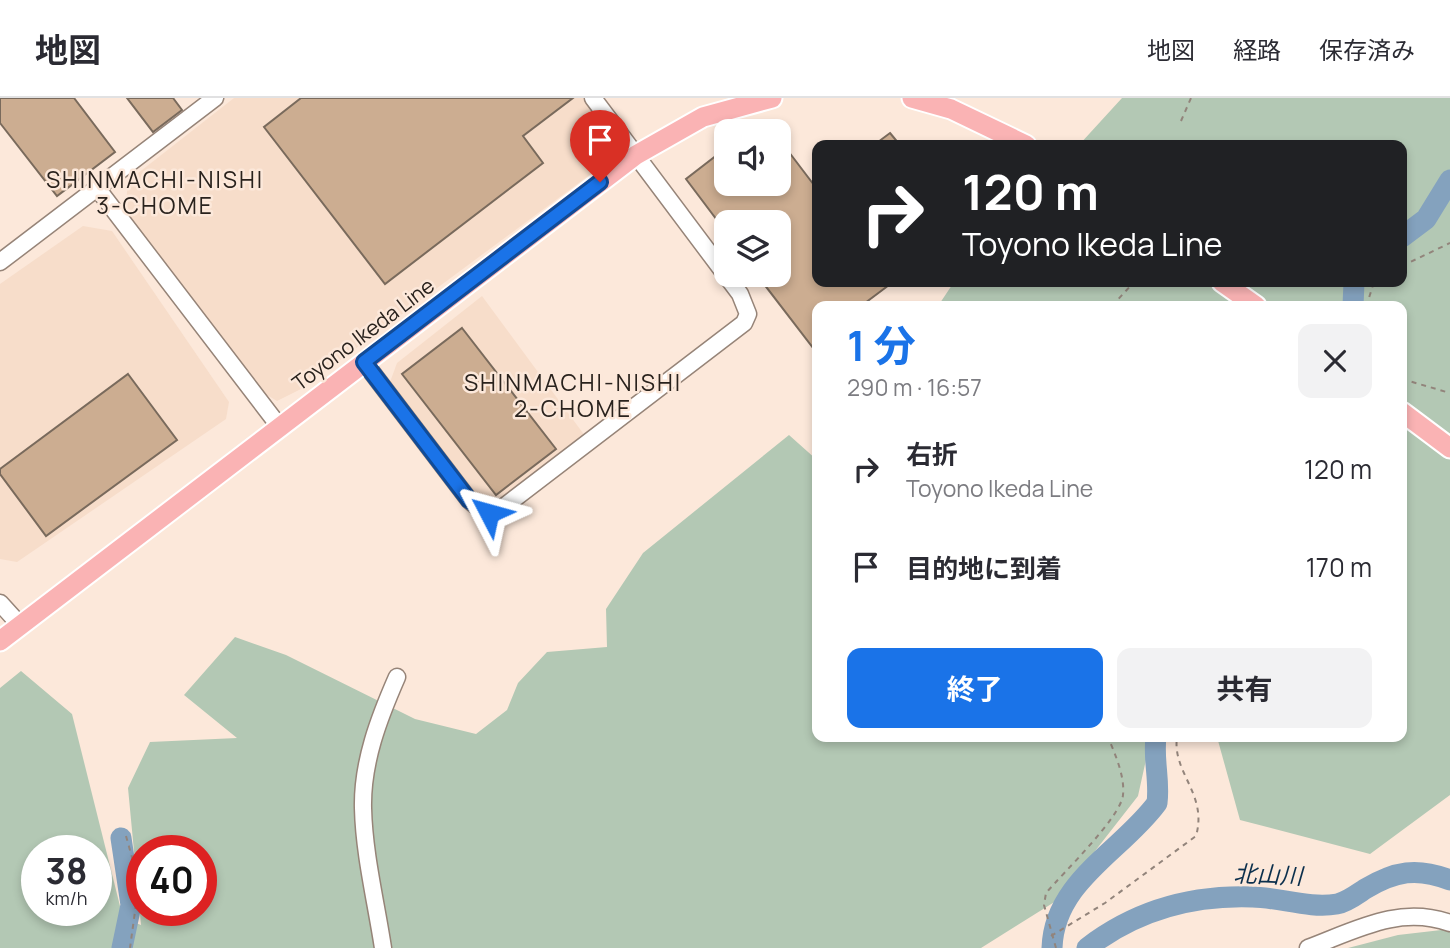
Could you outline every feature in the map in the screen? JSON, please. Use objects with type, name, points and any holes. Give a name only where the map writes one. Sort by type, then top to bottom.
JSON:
[{"type":"main road","name":"Toyono Ikeda Line","points":[[0,640],[636,155],[703,117],[772,98]]},
{"type":"main road","points":[[912,98],[951,109],[1016,140]]},
{"type":"main road","points":[[1229,287],[1249,301]]},
{"type":"main road","points":[[1407,416],[1450,448]]},
{"type":"street","points":[[0,262],[215,98]]},
{"type":"street","points":[[364,362],[469,500],[489,513],[505,508],[738,330],[748,314],[740,294],[593,98]]},
{"type":"street","points":[[97,188],[279,426]]},
{"type":"street","points":[[0,603],[20,625]]},
{"type":"street","points":[[383,948],[363,807],[368,759],[378,721],[397,677]]},
{"type":"street","points":[[1308,948],[1405,914],[1431,916],[1450,923]]},
{"type":"path","points":[[1181,121],[1191,98]]},
{"type":"path","points":[[1407,264],[1450,243]]},
{"type":"path","points":[[1117,301],[1129,287]]},
{"type":"path","points":[[1407,381],[1450,393]]},
{"type":"path","points":[[1056,948],[1045,905],[1046,893],[1098,836],[1123,797],[1123,781],[1110,742]]},
{"type":"path","points":[[1051,936],[1105,903],[1196,836],[1201,818],[1199,805],[1181,762],[1178,742]]},
{"type":"path","points":[[130,948],[133,926]]},
{"type":"shaded area","points":[[234,98],[583,98],[615,141],[607,162],[301,389],[277,401],[262,392],[125,215],[128,181]]},
{"type":"shaded area","points":[[83,226],[112,231],[229,402],[226,419],[17,562],[0,559],[0,284]]},
{"type":"shaded area","points":[[482,296],[588,440],[505,498],[474,494],[390,382],[397,363]]},
{"type":"green space","points":[[1122,98],[1450,98],[1450,795],[1370,854],[1240,820],[1218,742],[1407,742],[1407,301],[941,301],[951,287],[1407,287],[1407,140],[1084,140]]},
{"type":"green space","points":[[789,435],[812,456],[812,742],[1150,742],[1138,796],[1056,901],[981,948],[0,948],[0,688],[21,671],[72,714],[102,835],[21,835],[21,926],[112,926],[112,874],[126,926],[217,926],[217,835],[132,835],[128,788],[150,742],[237,738],[184,695],[235,637],[286,655],[415,719],[476,734],[507,710],[518,683],[547,652],[607,647],[606,609],[643,553]]},
{"type":"green space","points":[[1450,929],[1450,948],[1348,948],[1398,935]]},
{"type":"building","points":[[0,98],[74,98],[115,152],[57,196],[0,123]]},
{"type":"building","points":[[127,98],[173,98],[182,110],[153,132]]},
{"type":"building","points":[[301,98],[573,98],[523,136],[543,163],[385,284],[264,127]]},
{"type":"building","points":[[890,133],[896,140],[881,140]]},
{"type":"building","points":[[791,155],[812,182],[812,287],[886,287],[868,301],[812,301],[812,346],[766,287],[791,287],[791,210],[714,210],[714,216],[686,179],[714,157],[714,196],[791,196]]},
{"type":"building","points":[[462,328],[556,449],[496,495],[402,374]]},
{"type":"building","points":[[128,374],[177,440],[46,536],[0,474],[0,469]]},
{"type":"waterway","points":[[1407,233],[1426,219],[1450,180]]},
{"type":"waterway","points":[[1353,301],[1354,287]]},
{"type":"waterway","points":[[1052,948],[1056,925],[1064,904],[1077,885],[1157,803],[1156,742]]},
{"type":"waterway","points":[[121,838],[131,905],[122,948]]},
{"type":"waterway","name":"北山川","points":[[1087,948],[1105,935],[1144,915],[1186,903],[1252,897],[1326,905],[1344,902],[1376,883],[1396,875],[1417,872],[1450,880]]},
{"type":"district","name":"SHINMACHI-NISHI 3-CHOME","points":[[155,192]]},
{"type":"district","name":"SHINMACHI-NISHI 2-CHOME","points":[[573,395]]},
{"type":"route","points":[[489,513],[469,500],[364,362],[600,182]]}]
